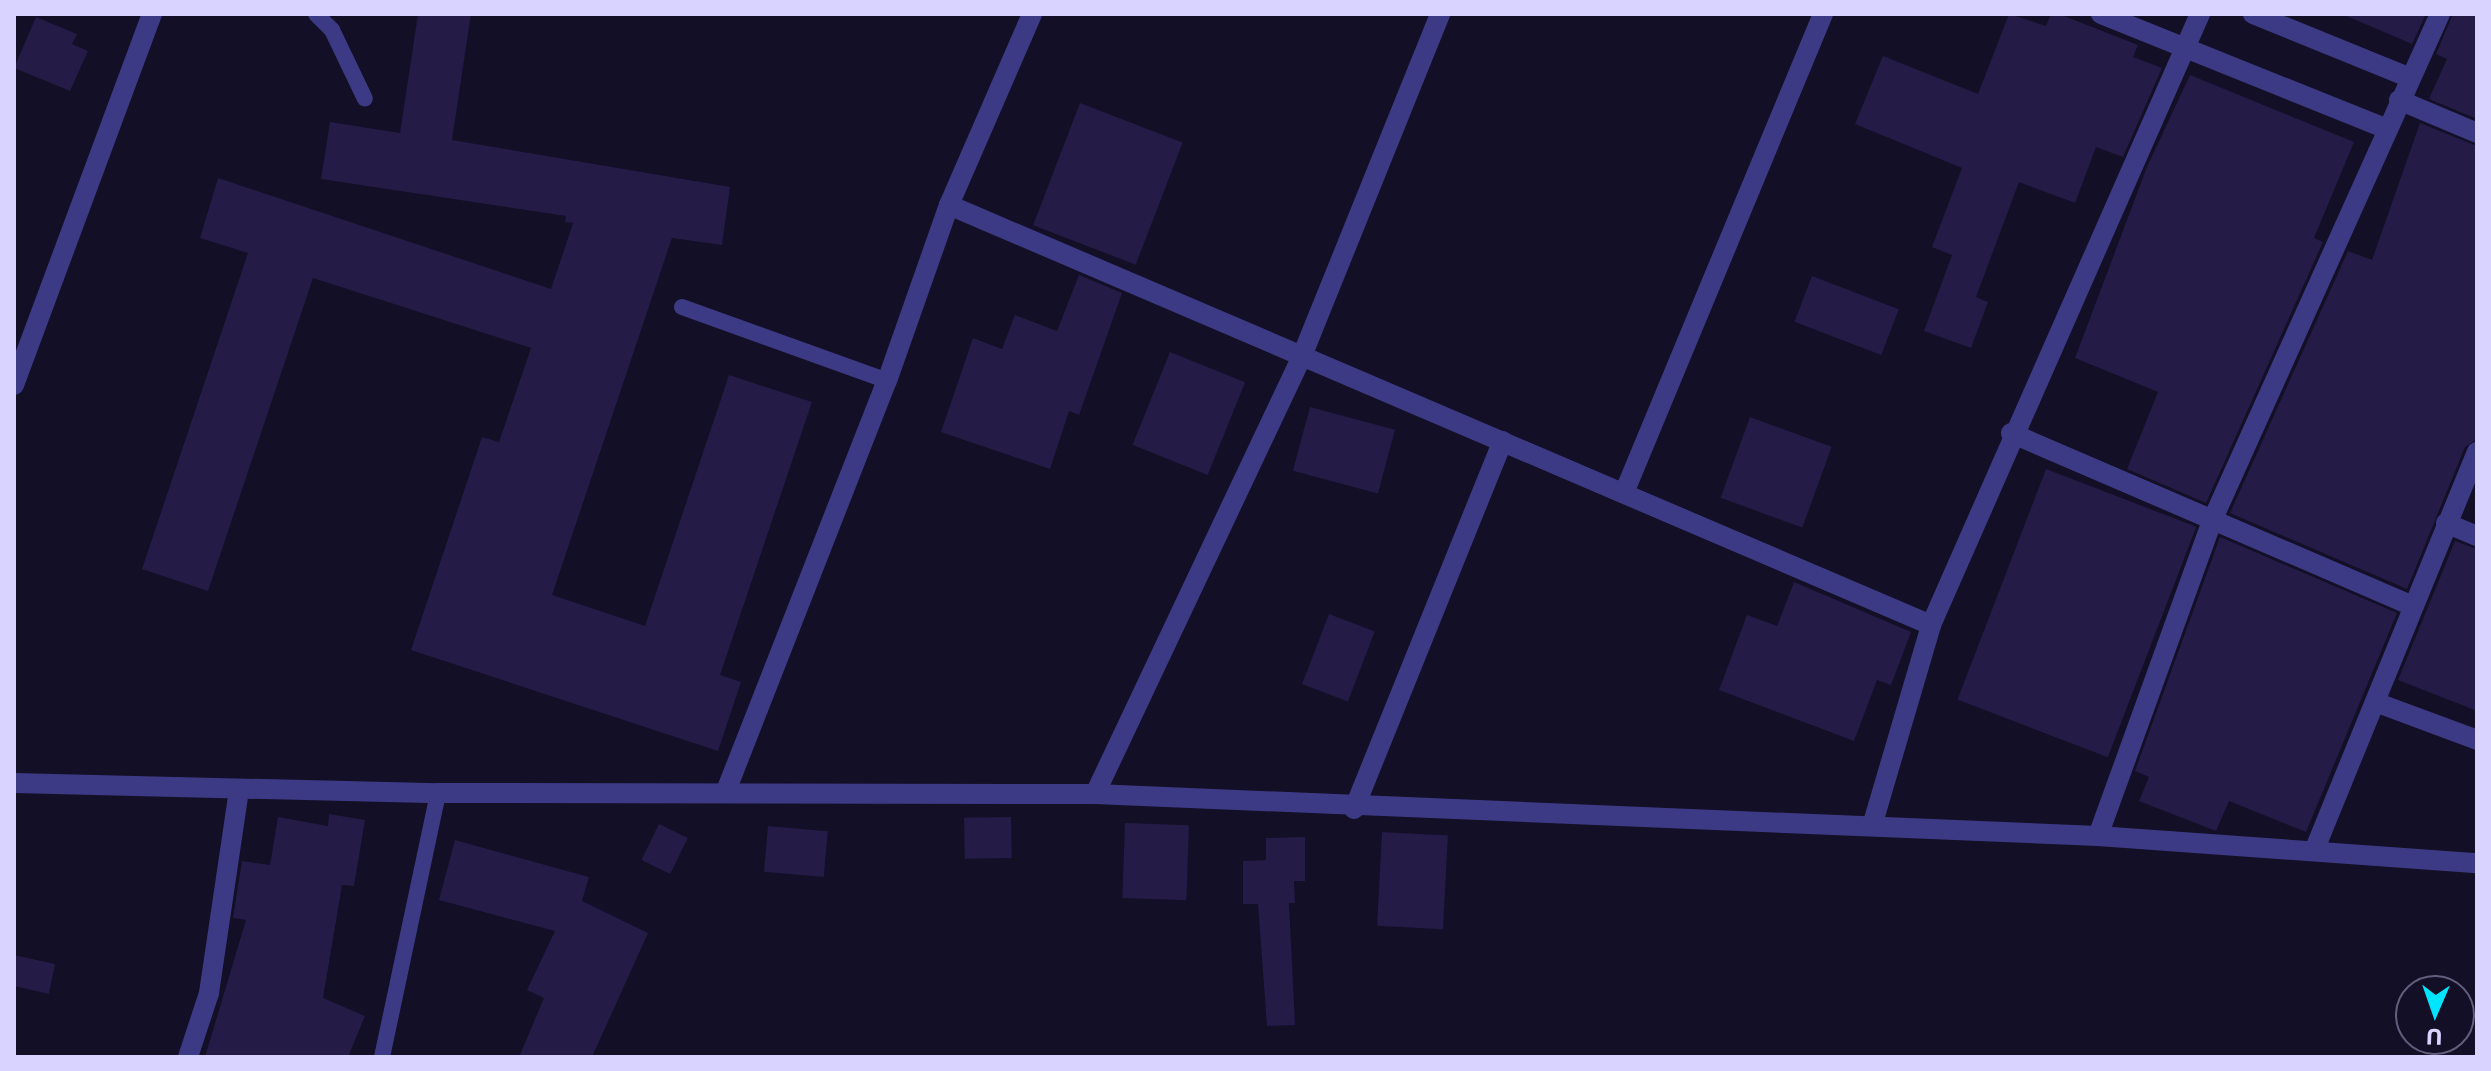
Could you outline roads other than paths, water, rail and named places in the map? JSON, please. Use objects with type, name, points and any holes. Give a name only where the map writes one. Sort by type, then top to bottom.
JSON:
[{"type":"street","points":[[14,385],[152,14]]},
{"type":"street","points":[[726,791],[887,381],[949,205],[1032,14]]},
{"type":"street","points":[[1095,794],[1302,356],[1440,14]]},
{"type":"street","points":[[1624,493],[1823,14]]},
{"type":"street","points":[[2101,14],[2387,129]]},
{"type":"street","points":[[1872,826],[1931,625],[2011,433],[2182,47],[2200,14]]},
{"type":"street","points":[[2253,14],[2411,78]]},
{"type":"street","points":[[2098,836],[2212,521],[2440,14]]},
{"type":"street","points":[[2399,100],[2477,133]]},
{"type":"street","points":[[949,205],[1931,625]]},
{"type":"street","points":[[2011,433],[2413,606]]},
{"type":"street","points":[[1354,809],[1503,441]]},
{"type":"street","points":[[2314,851],[2477,452]]},
{"type":"street","points":[[2446,523],[2477,536]]},
{"type":"street","points":[[2375,702],[2477,740]]},
{"type":"street","points":[[14,783],[438,793],[726,791],[1095,794],[1354,809],[2098,836],[2477,863]]},
{"type":"street","points":[[188,1057],[209,993],[239,790]]},
{"type":"lane","points":[[316,14],[332,30],[365,99]]},
{"type":"lane","points":[[682,307],[887,381]]},
{"type":"lane","points":[[382,1057],[438,793]]}]
